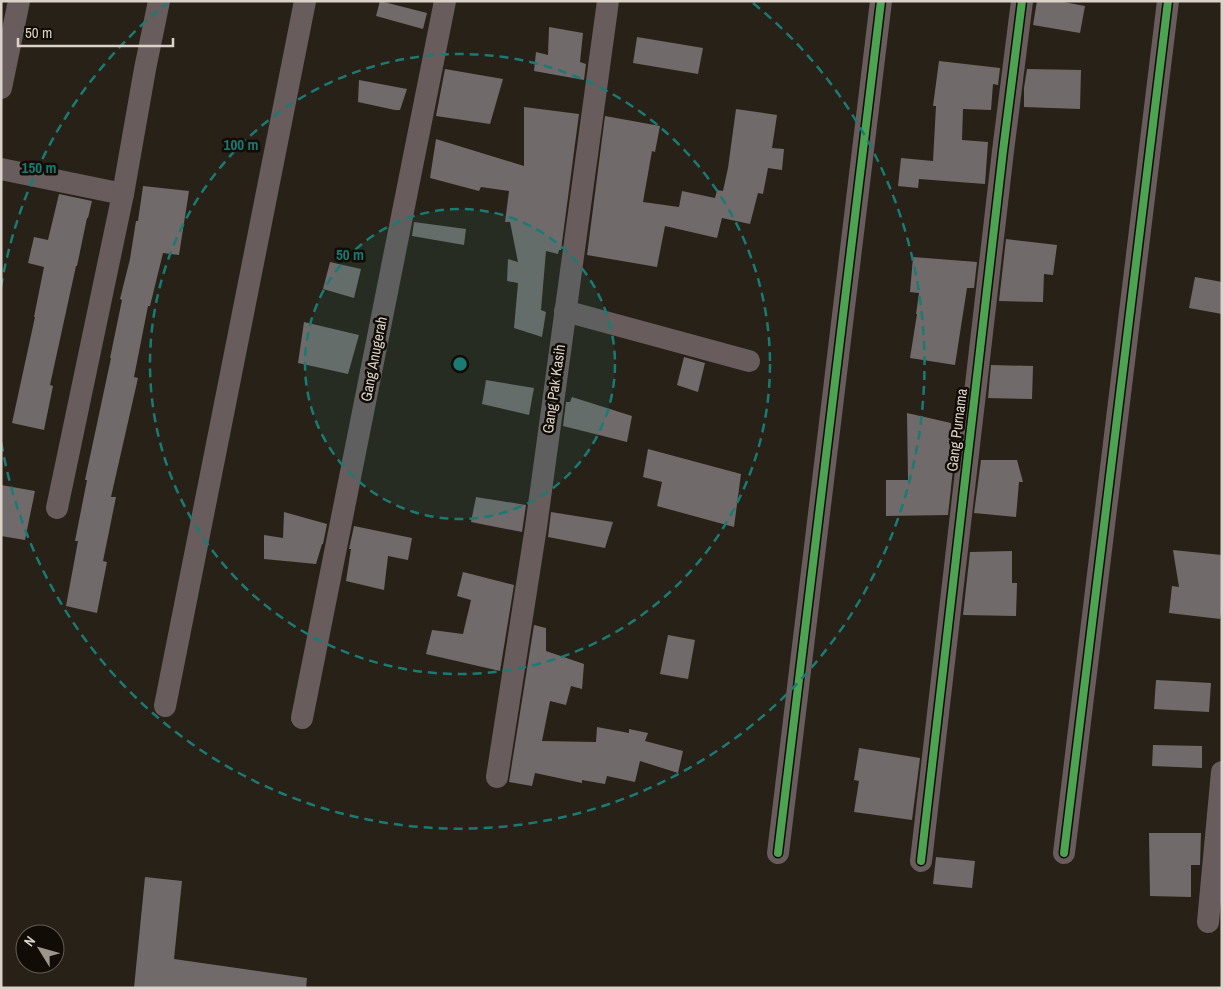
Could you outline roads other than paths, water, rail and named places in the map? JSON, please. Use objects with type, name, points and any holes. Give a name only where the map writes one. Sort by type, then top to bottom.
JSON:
[{"type":"street","points":[[1,88],[19,1]]},
{"type":"street","points":[[57,508],[123,194],[144,68],[159,1]]},
{"type":"street","points":[[165,706],[305,1]]},
{"type":"street","name":"Gang Anugerah","points":[[302,718],[445,1]]},
{"type":"street","name":"Gang Pak Kasih","points":[[498,777],[534,536],[608,1]]},
{"type":"street","points":[[778,853],[881,1]]},
{"type":"street","name":"Gang Purnama","points":[[921,861],[1022,1]]},
{"type":"street","points":[[1064,853],[1168,1]]},
{"type":"street","points":[[1,169],[123,194]]},
{"type":"street","points":[[565,311],[749,361]]},
{"type":"street","points":[[1208,922],[1222,772]]}]
